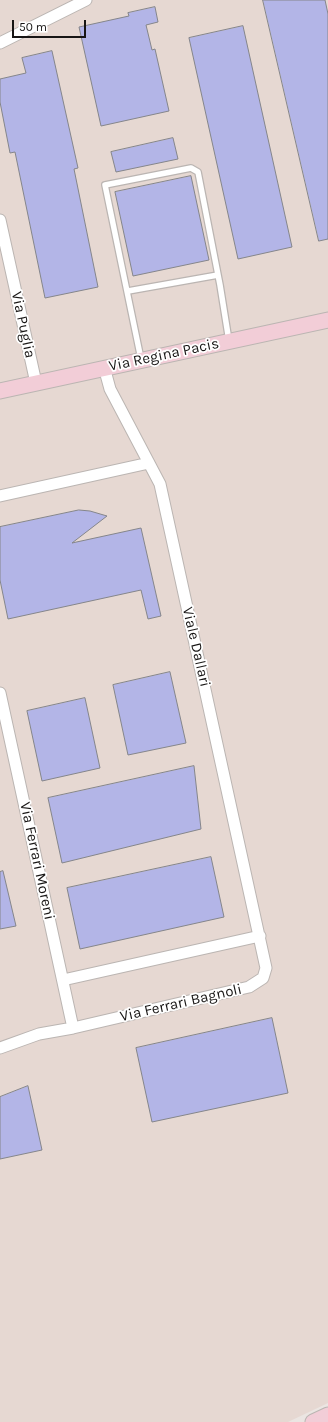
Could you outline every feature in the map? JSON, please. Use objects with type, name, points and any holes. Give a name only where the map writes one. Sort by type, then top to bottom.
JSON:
[{"type":"street","points":[[0,43],[86,0]]},
{"type":"street","name":"Via Puglia","points":[[0,220],[36,383]]},
{"type":"street","name":"Via Regina Pacis","points":[[0,391],[104,367],[328,320]]},
{"type":"street","name":"Viale Dallari","points":[[104,367],[110,389],[160,484],[260,936]]},
{"type":"street","points":[[0,496],[149,463]]},
{"type":"street","name":"Via Ferrari Moreni","points":[[0,693],[74,1028]]},
{"type":"street","points":[[63,980],[260,936]]},
{"type":"street","name":"Via Ferrari Bagnoli","points":[[0,1048],[39,1034],[74,1028],[257,984],[263,978],[266,968],[260,936]]},
{"type":"street","points":[[313,1422],[328,1415]]},
{"type":"lane","points":[[142,360],[105,185],[191,168],[198,172],[229,341]]},
{"type":"lane","points":[[128,291],[218,275]]},
{"type":"shaded area","points":[[0,0],[328,0],[328,1403],[288,1422],[0,1422]]},
{"type":"building","points":[[263,0],[325,0],[328,14],[328,239],[319,241]]},
{"type":"building","points":[[155,7],[158,22],[146,25],[152,50],[155,49],[169,111],[101,126],[79,27],[129,16],[128,13]]},
{"type":"building","points":[[243,26],[292,247],[238,259],[189,38]]},
{"type":"building","points":[[52,51],[78,168],[74,169],[98,287],[45,298],[15,152],[10,153],[0,102],[0,79],[26,73],[22,58]]},
{"type":"building","points":[[173,138],[178,159],[116,172],[111,152]]},
{"type":"building","points":[[191,176],[209,260],[133,276],[115,192]]},
{"type":"building","points":[[79,510],[90,511],[107,516],[72,543],[141,528],[161,616],[148,619],[141,590],[8,619],[0,580],[0,527]]},
{"type":"building","points":[[170,672],[186,743],[128,755],[113,685]]},
{"type":"building","points":[[85,698],[100,768],[42,781],[27,711]]},
{"type":"building","points":[[194,766],[201,829],[62,863],[48,798]]},
{"type":"building","points":[[211,857],[224,917],[80,949],[67,888]]},
{"type":"building","points":[[3,871],[16,926],[0,929],[0,872]]},
{"type":"building","points":[[272,1018],[288,1093],[152,1122],[136,1048]]},
{"type":"building","points":[[28,1086],[42,1150],[0,1159],[0,1097]]}]
